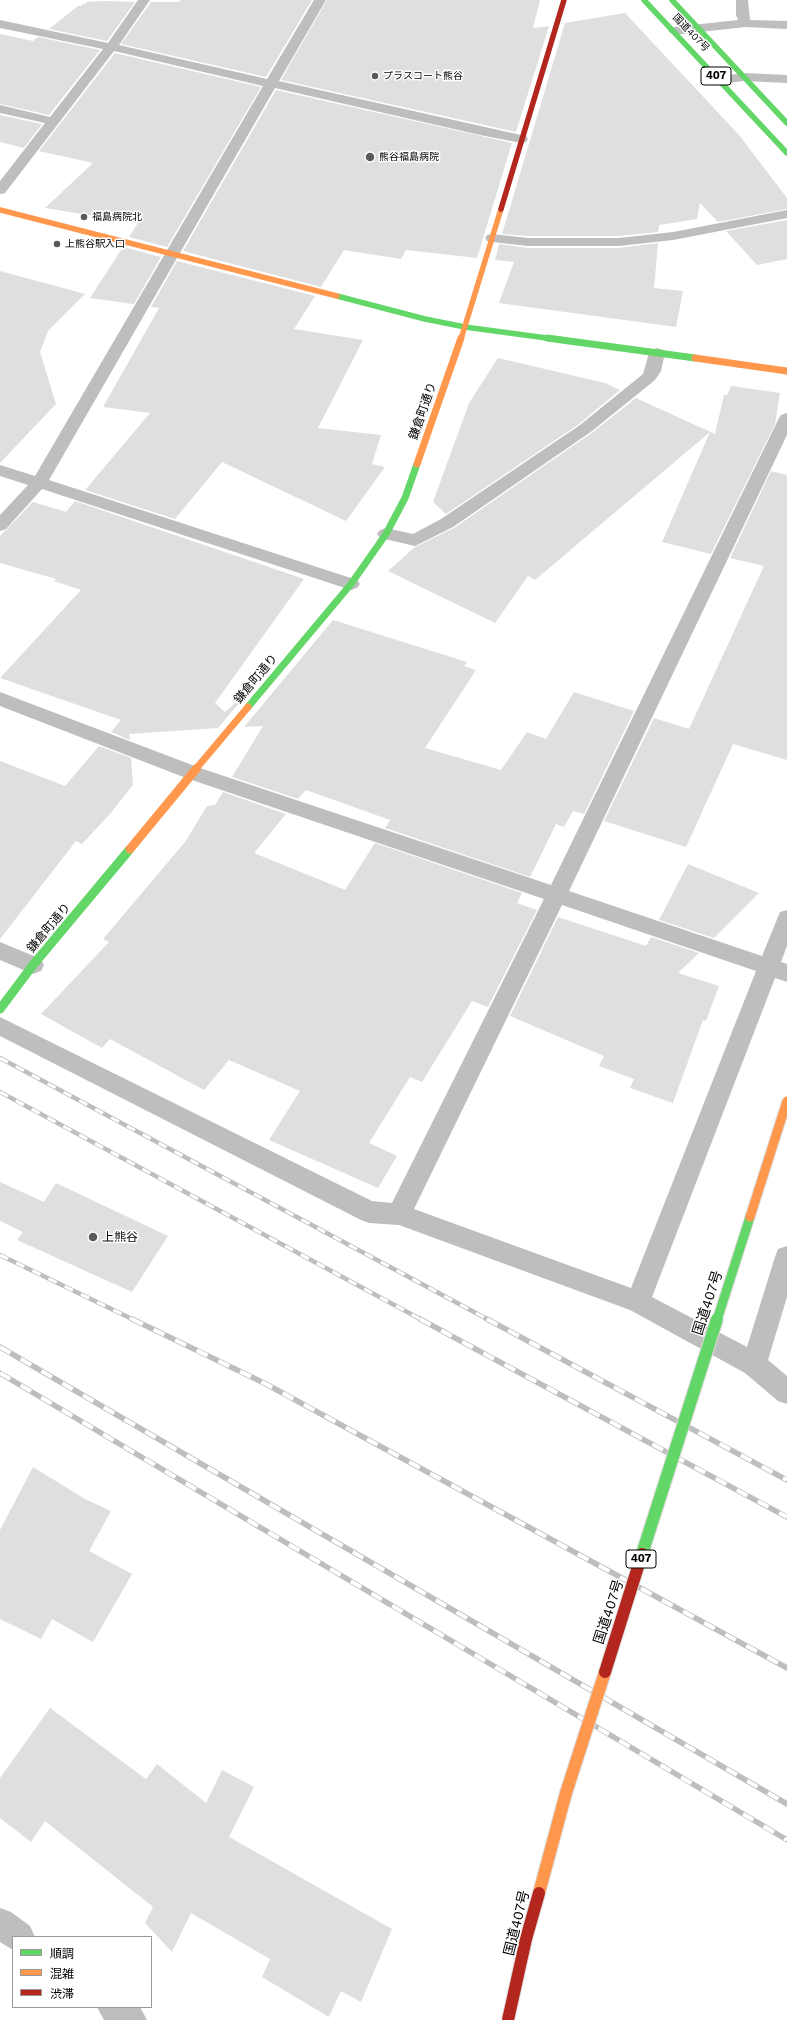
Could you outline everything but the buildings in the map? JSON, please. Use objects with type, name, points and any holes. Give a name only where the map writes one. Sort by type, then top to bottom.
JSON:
[{"type":"main road","name":"鎌倉町通り","points":[[0,1009],[33,966],[351,584],[386,534],[405,498],[465,327],[564,0]]},
{"type":"main road","name":"国道407号","points":[[644,0],[721,80],[787,153]]},
{"type":"main road","name":"国道407号","points":[[672,0],[787,123]]},
{"type":"main road","points":[[0,210],[425,320],[465,327],[787,371]]},
{"type":"main road","name":"国道407号","points":[[508,2020],[526,1939],[566,1793],[787,1101]]},
{"type":"street","points":[[0,190],[110,47],[144,0]]},
{"type":"street","points":[[0,525],[40,482],[173,254],[181,236],[320,0]]},
{"type":"street","points":[[742,0],[742,15],[745,22]]},
{"type":"street","points":[[674,31],[745,22],[787,25]]},
{"type":"street","points":[[0,24],[110,47],[521,139]]},
{"type":"street","points":[[721,80],[744,77],[787,79]]},
{"type":"street","points":[[0,109],[52,121]]},
{"type":"street","points":[[492,238],[528,242],[618,242],[673,236],[787,214]]},
{"type":"street","points":[[386,534],[415,540],[447,524],[586,428],[626,397],[649,377],[653,371],[657,353]]},
{"type":"street","points":[[399,1214],[556,896],[787,418]]},
{"type":"street","points":[[0,470],[351,584]]},
{"type":"street","points":[[0,698],[193,774],[778,970]]},
{"type":"street","points":[[638,1302],[778,970],[787,918]]},
{"type":"street","points":[[0,951],[33,966]]},
{"type":"street","points":[[0,1026],[369,1212],[399,1214],[638,1302],[754,1364],[787,1392]]},
{"type":"street","points":[[754,1364],[787,1257]]},
{"type":"street","points":[[0,1923],[18,1936]]},
{"type":"street","points":[[114,2008],[131,2020]]},
{"type":"railway","points":[[0,1058],[489,1320]]},
{"type":"railway","points":[[0,1092],[422,1320]]},
{"type":"railway","points":[[0,1255],[134,1320]]},
{"type":"railway","points":[[132,1319],[266,1384],[787,1668]]},
{"type":"railway","points":[[420,1319],[787,1517]]},
{"type":"railway","points":[[487,1319],[787,1480]]},
{"type":"railway","points":[[0,1347],[787,1804]]},
{"type":"railway","points":[[0,1373],[787,1840]]},
{"type":"traffic: fast","points":[[644,0],[787,153]]},
{"type":"traffic: fast","points":[[672,0],[787,123]]},
{"type":"traffic: fast","points":[[337,296],[425,319],[465,327],[695,358]]},
{"type":"traffic: fast","points":[[248,707],[351,584],[386,534],[405,498],[417,464]]},
{"type":"traffic: fast","points":[[0,1009],[33,965],[130,849]]},
{"type":"traffic: fast","points":[[642,1554],[750,1217]]},
{"type":"traffic: slow","points":[[417,464],[465,327],[501,209]]},
{"type":"traffic: slow","points":[[0,210],[337,296]]},
{"type":"traffic: slow","points":[[695,358],[787,371]]},
{"type":"traffic: slow","points":[[130,849],[248,707]]},
{"type":"traffic: slow","points":[[750,1217],[787,1101]]},
{"type":"traffic: slow","points":[[539,1893],[566,1793],[605,1672]]},
{"type":"traffic: jam","points":[[501,209],[564,0]]},
{"type":"traffic: jam","points":[[605,1672],[642,1554]]},
{"type":"traffic: jam","points":[[508,2020],[526,1939],[539,1893]]},
{"type":"place","name":"プラスコート熊谷","points":[[375,76]]},
{"type":"place","name":"熊谷福島病院","points":[[370,157]]},
{"type":"place","name":"福島病院北","points":[[84,217]]},
{"type":"place","name":"上熊谷駅入口","points":[[57,244]]},
{"type":"place","name":"上熊谷","points":[[93,1237]]}]
